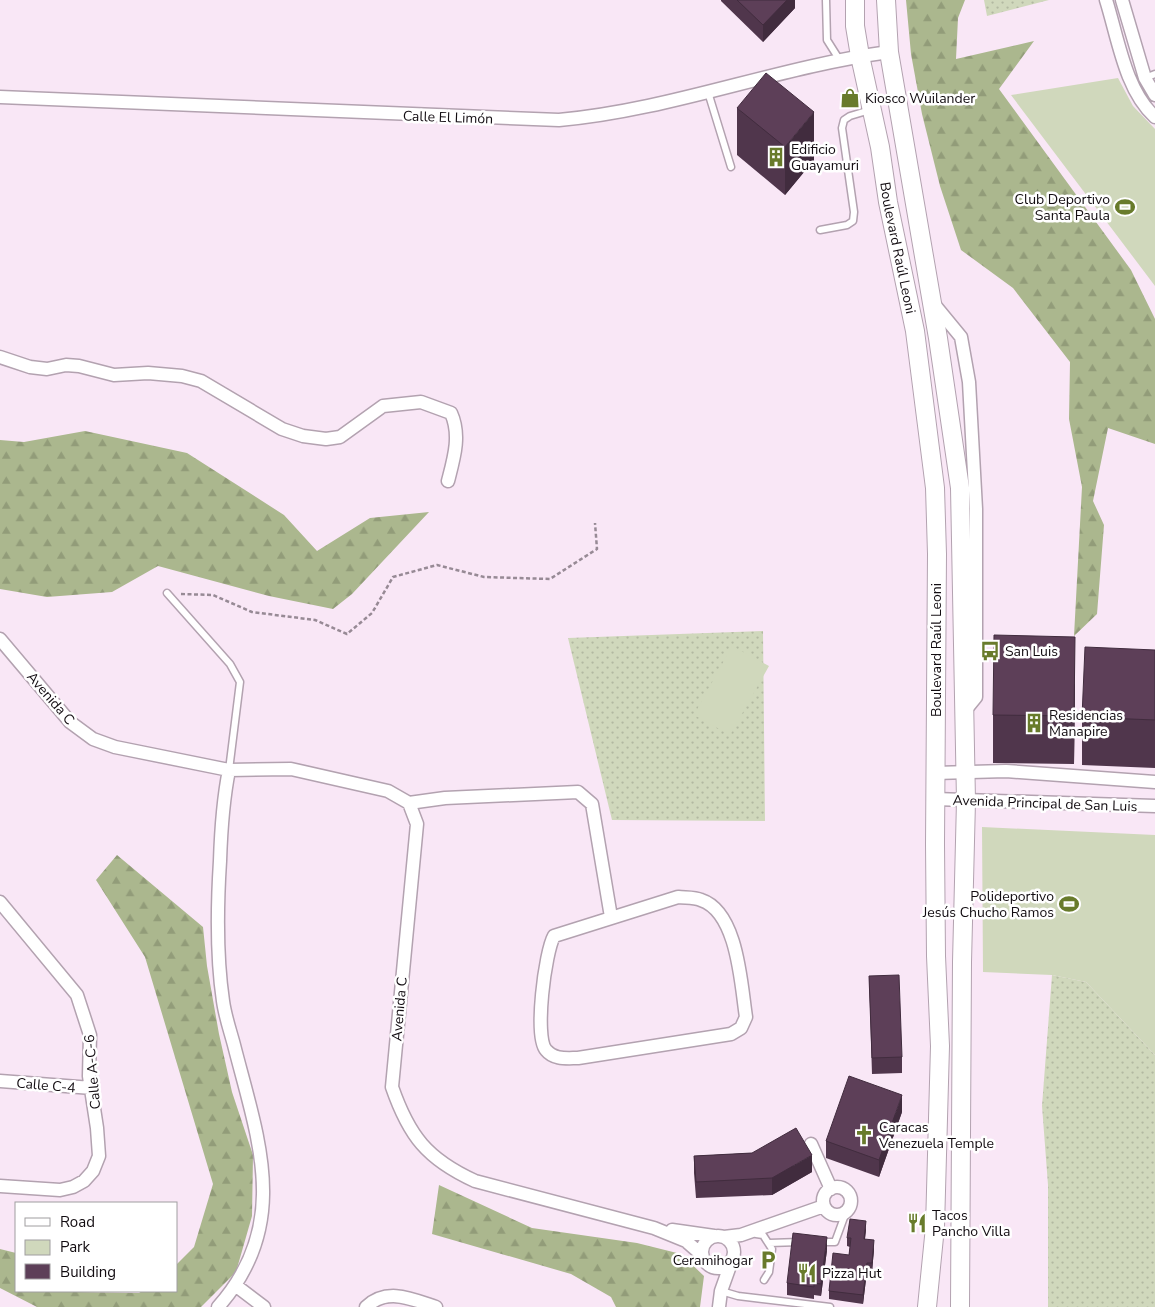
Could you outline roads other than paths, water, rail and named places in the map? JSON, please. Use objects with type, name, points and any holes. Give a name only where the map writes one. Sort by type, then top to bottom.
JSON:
[{"type":"main road","name":"Boulevard Raúl Leoni","points":[[855,0],[855,26],[860,56],[916,331],[935,488],[937,554],[936,956],[940,1056],[935,1227],[927,1307]]},
{"type":"main road","name":"Boulevard Raúl Leoni","points":[[886,0],[889,52],[960,488],[966,801],[962,962],[960,1307]]},
{"type":"street","points":[[1106,0],[1131,83],[1145,107],[1155,117]]},
{"type":"street","points":[[1122,0],[1150,76],[1155,95]]},
{"type":"street","name":"Calle El Limón","points":[[0,98],[558,120],[605,116],[839,59],[889,52]]},
{"type":"street","points":[[931,302],[961,337],[969,382],[976,509],[976,697],[963,713]]},
{"type":"street","points":[[0,357],[30,367],[47,369],[66,365],[114,375],[148,373],[201,381],[282,429],[303,436],[326,439],[340,437],[383,406],[421,402],[450,413],[456,425],[456,449],[448,481]]},
{"type":"street","name":"Avenida C","points":[[0,639],[70,722],[93,739],[115,748],[229,770],[291,769],[388,790],[409,803],[417,824],[392,1087],[401,1112],[414,1137],[451,1170],[475,1181],[654,1228],[686,1241],[702,1254],[705,1262],[712,1267],[721,1291]]},
{"type":"street","points":[[218,1307],[235,1286],[246,1268],[260,1230],[263,1196],[263,1169],[257,1137],[223,1002],[219,961],[216,923],[223,800],[229,770]]},
{"type":"street","name":"Avenida Principal de San Luis","points":[[935,773],[1006,771],[1155,782]]},
{"type":"street","points":[[409,803],[445,798],[578,792],[592,804],[611,918]]},
{"type":"street","name":"Avenida Principal de San Luis","points":[[935,799],[1155,806]]},
{"type":"street","points":[[678,897],[702,900],[715,909],[731,931],[746,1017],[741,1028],[731,1034],[578,1058],[557,1058],[545,1050],[541,1037],[545,969],[554,936],[611,918],[678,897]]},
{"type":"street","name":"Calle A-C-6","points":[[0,902],[77,995],[90,1035],[89,1076],[99,1156],[93,1171],[84,1181],[60,1190],[0,1186]]},
{"type":"street","name":"Calle C-4","points":[[0,1081],[92,1088]]},
{"type":"street","points":[[811,1144],[831,1189]]},
{"type":"street","points":[[840,1188],[847,1192],[851,1204],[846,1212],[837,1215],[832,1214],[824,1206],[824,1196],[831,1189],[840,1188]]},
{"type":"street","name":"Avenida C","points":[[654,1228],[719,1236],[741,1235],[761,1230],[824,1206]]},
{"type":"street","name":"Avenida C","points":[[719,1307],[721,1291],[733,1259],[761,1230]]},
{"type":"street","points":[[702,1254],[702,1246],[707,1240],[719,1236],[733,1244],[733,1259],[724,1268],[712,1267]]},
{"type":"street","points":[[235,1286],[264,1307]]},
{"type":"street","points":[[366,1307],[382,1296],[402,1296],[436,1307]]},
{"type":"lane","points":[[826,0],[827,40],[839,59]]},
{"type":"lane","points":[[708,92],[731,167]]},
{"type":"lane","points":[[820,230],[847,225],[853,221],[854,212],[842,128],[844,120],[850,116],[872,110]]},
{"type":"lane","points":[[167,593],[230,664],[240,682],[229,770]]},
{"type":"lane","points":[[816,1242],[836,1242],[846,1212]]},
{"type":"lane","points":[[761,1230],[769,1243],[772,1259],[769,1272],[764,1280]]},
{"type":"lane","points":[[769,1243],[807,1242]]},
{"type":"lane","points":[[721,1291],[738,1296],[830,1307]]},
{"type":"place","name":"Kiosco Wuilander","points":[[850,98]]},
{"type":"place","name":"Edificio Guayamuri","points":[[776,157]]},
{"type":"place","name":"Club Deportivo Santa Paula","points":[[1125,207]]},
{"type":"place","name":"San Luis","points":[[990,651]]},
{"type":"place","name":"Residencias Manapire","points":[[1034,723]]},
{"type":"place","name":"Polideportivo Jesús Chucho Ramos","points":[[1069,904]]},
{"type":"place","name":"Caracas Venezuela Temple","points":[[864,1135]]},
{"type":"place","name":"Tacos Pancho Villa","points":[[917,1223]]},
{"type":"place","name":"Ceramihogar","points":[[768,1260]]},
{"type":"place","name":"Pizza Hut","points":[[807,1273]]}]
